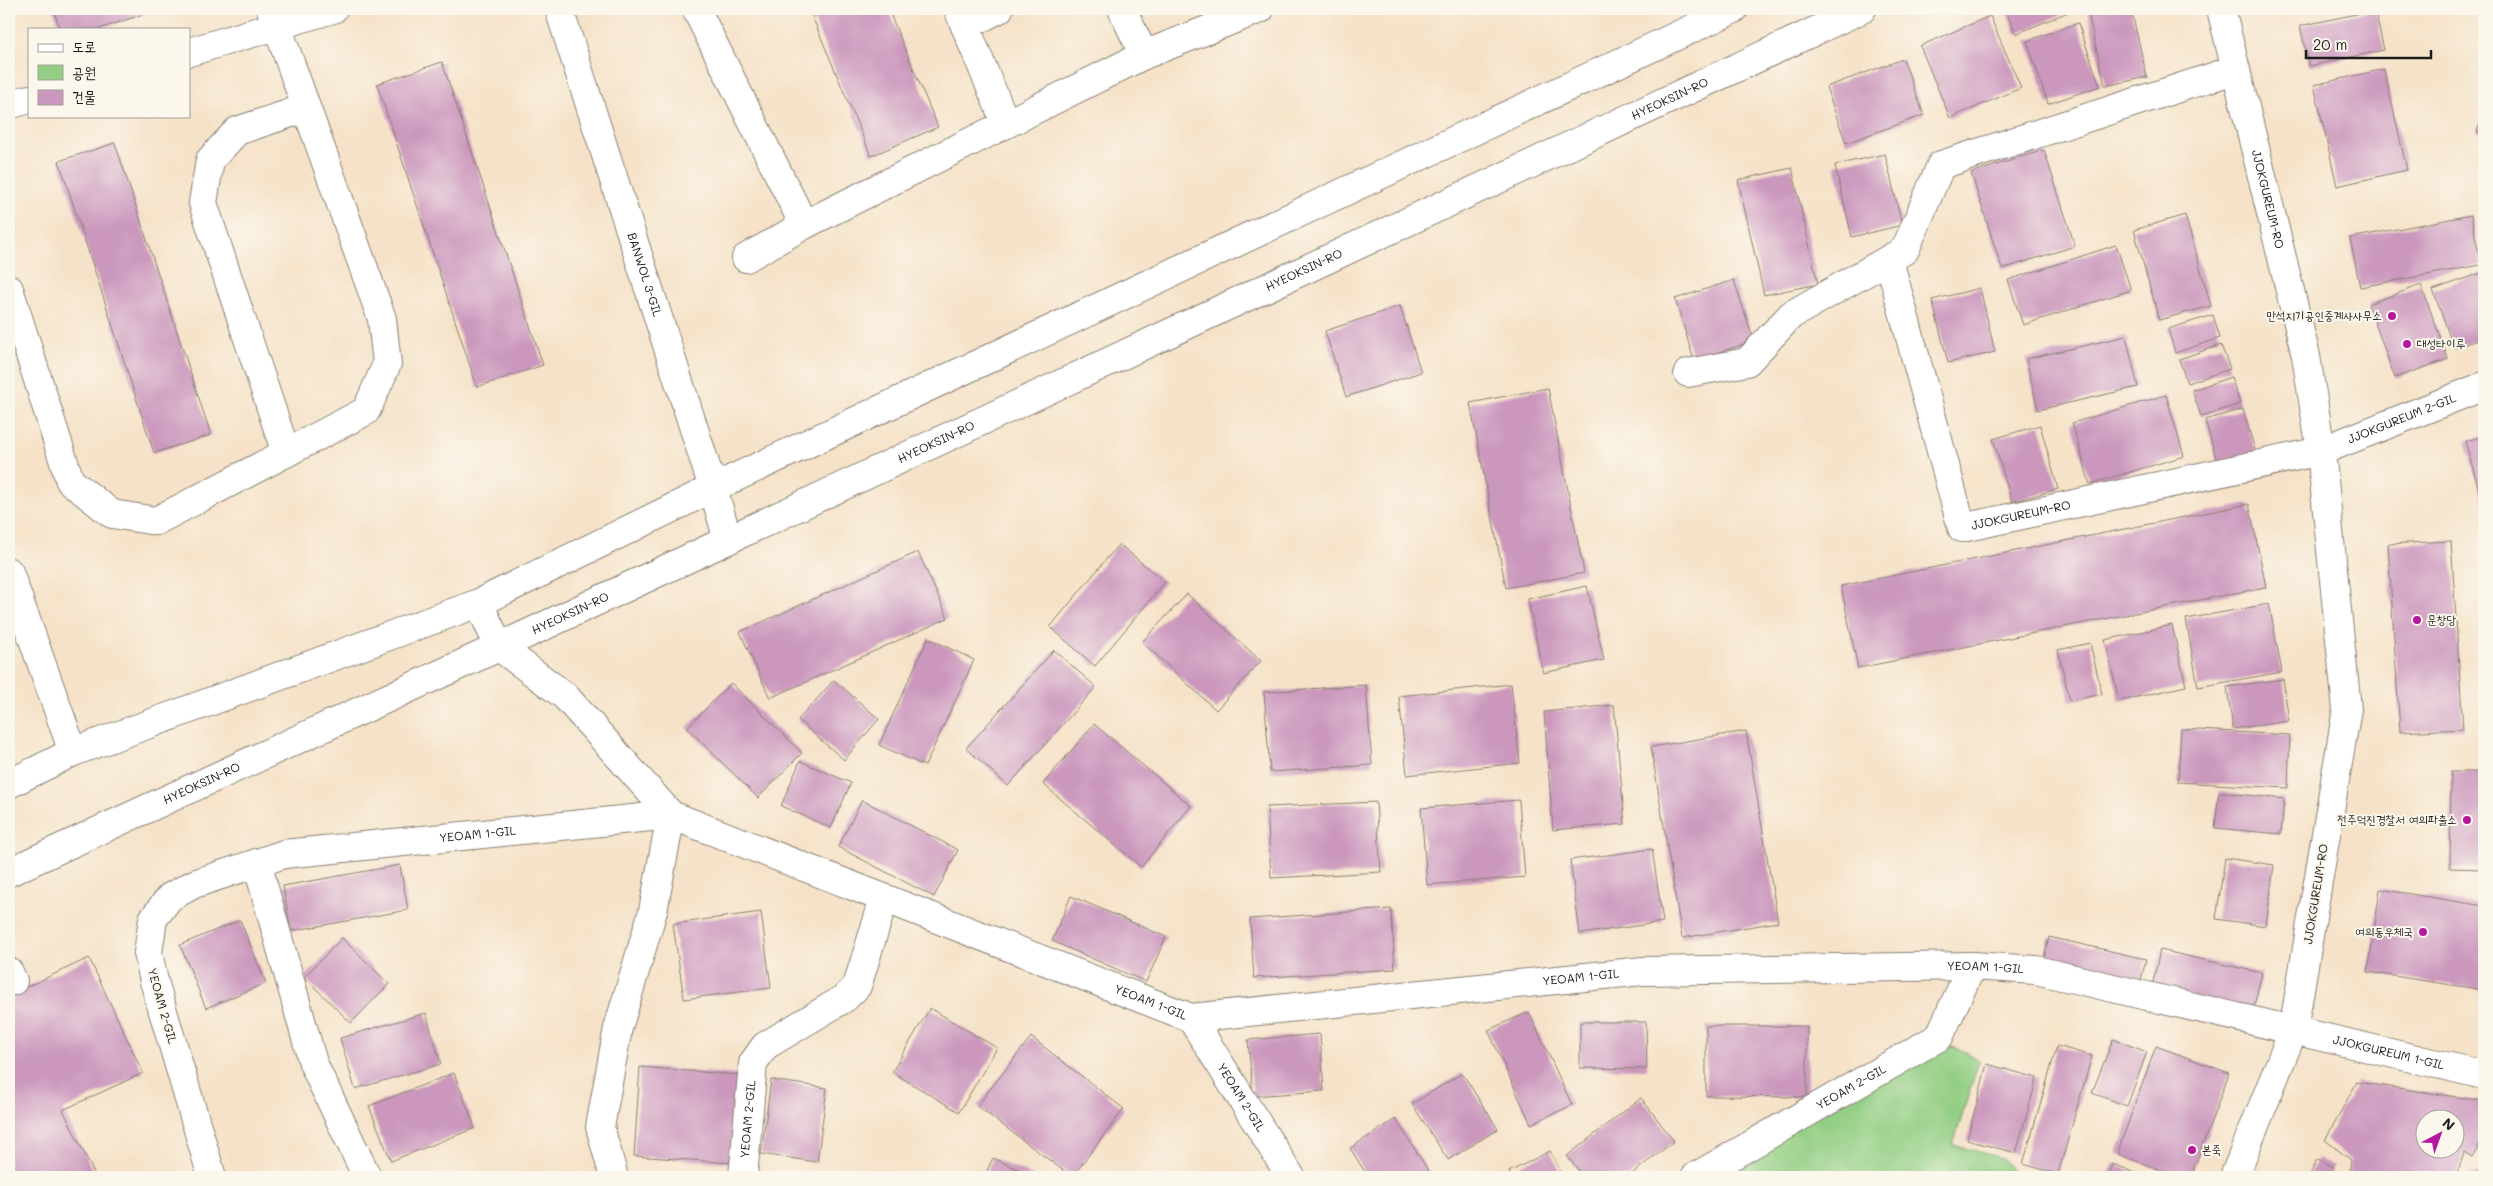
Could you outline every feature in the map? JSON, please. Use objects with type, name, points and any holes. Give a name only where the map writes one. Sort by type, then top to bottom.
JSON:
[{"type":"street","points":[[190,52],[274,17],[333,9]]},
{"type":"street","name":"BANWOL 3-GIL","points":[[559,9],[728,540]]},
{"type":"street","points":[[696,9],[804,225]]},
{"type":"street","points":[[999,9],[962,17],[1006,124]]},
{"type":"street","points":[[1122,9],[1144,55]]},
{"type":"street","points":[[746,258],[804,225],[1144,55],[1260,9]]},
{"type":"street","points":[[9,784],[73,752],[479,603],[713,488],[1734,9]]},
{"type":"street","name":"HYEOKSIN-RO","points":[[9,872],[499,647],[1862,9]]},
{"type":"street","name":"JJOKGUREUM-RO","points":[[2221,9],[2234,70],[2306,356],[2322,451],[2347,709],[2293,1031],[2234,1177]]},
{"type":"street","points":[[9,289],[70,481],[112,514],[156,522],[366,411],[387,364],[382,319],[274,17]]},
{"type":"street","points":[[1688,373],[1747,362],[1791,315],[1906,250],[1941,165],[2234,70]]},
{"type":"street","points":[[9,105],[28,99]]},
{"type":"street","points":[[286,453],[203,203],[210,160],[237,132],[306,108]]},
{"type":"street","name":"JJOKGUREUM-RO","points":[[1889,260],[1962,528],[2322,451]]},
{"type":"street","name":"JJOKGUREUM 2-GIL","points":[[2322,451],[2484,386]]},
{"type":"street","points":[[9,572],[73,752]]},
{"type":"street","name":"YEOAM 1-GIL","points":[[479,603],[499,647],[566,696],[671,815],[1191,1018],[1643,971],[1972,966],[2036,970],[2293,1031]]},
{"type":"street","points":[[614,1177],[600,1128],[618,1028],[653,911],[671,815]]},
{"type":"street","name":"YEOAM 1-GIL","points":[[284,854],[671,815]]},
{"type":"street","name":"YEOAM 2-GIL","points":[[212,1177],[154,981],[148,953],[153,919],[170,897],[194,884],[284,854]]},
{"type":"street","points":[[257,863],[314,1064],[367,1177]]},
{"type":"street","name":"YEOAM 2-GIL","points":[[743,1177],[753,1063],[765,1046],[845,998],[857,986],[884,899]]},
{"type":"street","name":"YEOAM 2-GIL","points":[[1696,1177],[1939,1037],[1972,966]]},
{"type":"street","name":"YEOAM 2-GIL","points":[[1191,1018],[1291,1177]]},
{"type":"street","name":"JJOKGUREUM 1-GIL","points":[[2293,1031],[2484,1074]]},
{"type":"green space","points":[[1943,1044],[1966,1052],[1979,1061],[1953,1145],[2002,1158],[2017,1177],[1713,1177]]},
{"type":"building","points":[[53,9],[159,9],[102,28],[60,28]]},
{"type":"building","points":[[809,9],[888,9],[938,127],[871,156]]},
{"type":"building","points":[[2005,9],[2075,9],[2016,34]]},
{"type":"building","points":[[2087,9],[2131,9],[2147,77],[2105,86]]},
{"type":"building","points":[[2375,10],[2384,50],[2309,66],[2300,26]]},
{"type":"building","points":[[1990,16],[2021,88],[1950,118],[1920,46]]},
{"type":"building","points":[[2078,23],[2100,86],[2048,104],[2027,41]]},
{"type":"building","points":[[1903,59],[1924,115],[1846,143],[1826,87]]},
{"type":"building","points":[[442,62],[543,365],[477,387],[377,84]]},
{"type":"building","points":[[2384,69],[2407,170],[2337,186],[2314,85]]},
{"type":"building","points":[[2484,114],[2484,135],[2477,132]]},
{"type":"building","points":[[115,143],[211,435],[154,453],[59,161]]},
{"type":"building","points":[[2044,150],[2075,246],[2002,269],[1971,173]]},
{"type":"building","points":[[1885,154],[1902,225],[1852,237],[1835,165]]},
{"type":"building","points":[[1792,168],[1818,284],[1764,295],[1738,180]]},
{"type":"building","points":[[2185,215],[2211,306],[2159,320],[2134,230]]},
{"type":"building","points":[[2471,215],[2481,265],[2360,287],[2350,238]]},
{"type":"building","points":[[2116,245],[2131,290],[2023,325],[2008,280]]},
{"type":"building","points":[[2484,272],[2484,338],[2454,348],[2433,290]]},
{"type":"building","points":[[1734,280],[1754,341],[1694,360],[1675,299]]},
{"type":"building","points":[[2421,285],[2448,359],[2395,378],[2368,304]]},
{"type":"building","points":[[1980,288],[1995,352],[1948,363],[1932,300]]},
{"type":"building","points":[[1400,306],[1421,372],[1346,397],[1325,331]]},
{"type":"building","points":[[2213,315],[2220,338],[2175,353],[2168,329]]},
{"type":"building","points":[[2126,336],[2138,387],[2038,410],[2026,359]]},
{"type":"building","points":[[2221,345],[2230,369],[2187,383],[2179,359]]},
{"type":"building","points":[[2231,377],[2240,404],[2201,416],[2192,390]]},
{"type":"building","points":[[1548,388],[1584,573],[1506,588],[1470,403]]},
{"type":"building","points":[[2166,395],[2184,456],[2090,484],[2072,423]]},
{"type":"building","points":[[2243,409],[2257,457],[2219,468],[2205,420]]},
{"type":"building","points":[[2040,425],[2058,489],[2012,502],[1993,439]]},
{"type":"building","points":[[2484,436],[2484,507],[2465,441]]},
{"type":"building","points":[[2249,504],[2266,587],[1858,668],[1841,586]]},
{"type":"building","points":[[2451,541],[2463,729],[2400,732],[2388,544]]},
{"type":"building","points":[[1119,544],[1165,582],[1095,666],[1050,627]]},
{"type":"building","points":[[918,552],[948,618],[770,698],[740,632]]},
{"type":"building","points":[[1587,586],[1604,660],[1543,673],[1528,599]]},
{"type":"building","points":[[1187,594],[1261,661],[1216,710],[1142,642]]},
{"type":"building","points":[[2269,604],[2282,672],[2198,687],[2186,619]]},
{"type":"building","points":[[2172,625],[2186,686],[2119,701],[2105,640]]},
{"type":"building","points":[[928,638],[974,660],[925,766],[879,745]]},
{"type":"building","points":[[2090,643],[2102,694],[2070,701],[2058,650]]},
{"type":"building","points":[[1054,650],[1096,687],[1008,786],[966,748]]},
{"type":"building","points":[[2283,679],[2289,721],[2233,729],[2227,687]]},
{"type":"building","points":[[834,680],[879,719],[844,760],[798,720]]},
{"type":"building","points":[[731,683],[802,753],[758,798],[687,728]]},
{"type":"building","points":[[1511,684],[1520,763],[1407,775],[1399,696]]},
{"type":"building","points":[[1366,685],[1372,765],[1270,772],[1264,692]]},
{"type":"building","points":[[1614,705],[1625,824],[1553,830],[1544,712]]},
{"type":"building","points":[[1094,724],[1191,806],[1141,867],[1043,784]]},
{"type":"building","points":[[2181,729],[2290,735],[2288,788],[2178,782]]},
{"type":"building","points":[[1746,731],[1778,922],[1682,938],[1651,747]]},
{"type":"building","points":[[800,761],[851,783],[831,828],[781,806]]},
{"type":"building","name":"전주덕진경찰서 여의파출소","points":[[2451,772],[2484,772],[2484,869],[2450,868]]},
{"type":"building","points":[[2219,792],[2284,799],[2281,834],[2215,828]]},
{"type":"building","points":[[862,800],[958,850],[934,897],[838,847]]},
{"type":"building","points":[[1519,800],[1525,877],[1427,885],[1421,808]]},
{"type":"building","points":[[1376,802],[1381,872],[1271,878],[1267,807]]},
{"type":"building","points":[[1652,849],[1663,922],[1580,934],[1570,860]]},
{"type":"building","points":[[2225,858],[2274,865],[2266,926],[2216,919]]},
{"type":"building","points":[[400,865],[408,910],[291,931],[283,886]]},
{"type":"building","name":"여의동우체국","points":[[2380,889],[2484,906],[2484,990],[2368,972]]},
{"type":"building","points":[[1071,896],[1166,937],[1146,982],[1052,941]]},
{"type":"building","points":[[1391,909],[1395,969],[1254,978],[1250,919]]},
{"type":"building","points":[[761,912],[771,988],[684,999],[673,924]]},
{"type":"building","points":[[240,920],[266,983],[206,1008],[180,945]]},
{"type":"building","points":[[2049,937],[2146,959],[2140,985],[2043,963]]},
{"type":"building","points":[[342,938],[389,984],[351,1023],[304,977]]},
{"type":"building","points":[[2160,950],[2262,973],[2253,1010],[2152,987]]},
{"type":"building","points":[[89,958],[143,1073],[63,1110],[96,1177],[9,1177],[9,995]]},
{"type":"building","points":[[930,1008],[997,1048],[959,1112],[892,1072]]},
{"type":"building","points":[[1529,1012],[1572,1105],[1531,1124],[1488,1030]]},
{"type":"building","points":[[426,1013],[441,1064],[355,1089],[340,1038]]},
{"type":"building","points":[[1580,1022],[1646,1022],[1647,1069],[1580,1068]]},
{"type":"building","points":[[1706,1026],[1807,1026],[1807,1097],[1706,1096]]},
{"type":"building","points":[[1320,1034],[1324,1091],[1253,1096],[1248,1040]]},
{"type":"building","points":[[1031,1037],[1124,1109],[1072,1177],[977,1106]]},
{"type":"building","points":[[2113,1039],[2147,1052],[2127,1106],[2092,1093]]},
{"type":"building","points":[[2057,1046],[2092,1056],[2058,1174],[2023,1164]]},
{"type":"building","points":[[2156,1046],[2229,1073],[2191,1177],[2180,1177],[2117,1154]]},
{"type":"building","points":[[1987,1064],[2037,1078],[2016,1153],[1967,1140]]},
{"type":"building","points":[[640,1067],[739,1075],[733,1163],[634,1156]]},
{"type":"building","points":[[454,1073],[475,1128],[391,1161],[369,1106]]},
{"type":"building","points":[[1462,1073],[1498,1129],[1448,1160],[1412,1104]]},
{"type":"building","points":[[771,1080],[827,1088],[817,1162],[761,1154]]},
{"type":"building","points":[[2357,1082],[2484,1101],[2484,1138],[2472,1158],[2466,1154],[2466,1108],[2416,1108],[2416,1158],[2462,1158],[2456,1177],[2349,1177],[2351,1160],[2325,1140]]},
{"type":"building","points":[[1641,1098],[1674,1141],[1628,1177],[1584,1177],[1567,1156]]},
{"type":"building","points":[[1396,1119],[1432,1177],[1368,1177],[1350,1148]]},
{"type":"building","points":[[1550,1151],[1563,1177],[1511,1177],[1509,1172]]},
{"type":"building","points":[[993,1158],[1035,1177],[984,1177]]},
{"type":"building","points":[[2317,1159],[2334,1167],[2330,1177],[2309,1177]]},
{"type":"building","points":[[2113,1164],[2146,1177],[2108,1177]]},
{"type":"building","points":[[2484,1170],[2484,1177],[2465,1176]]},
{"type":"place","name":"만석지기공인중계사사무소","points":[[2392,316]]},
{"type":"place","name":"대성타이루","points":[[2407,344]]},
{"type":"place","name":"문창당","points":[[2417,620]]},
{"type":"place","name":"전주덕진경찰서 여의파출소","points":[[2467,820]]},
{"type":"place","name":"여의동우체국","points":[[2423,932]]},
{"type":"place","name":"본죽","points":[[2192,1150]]}]
